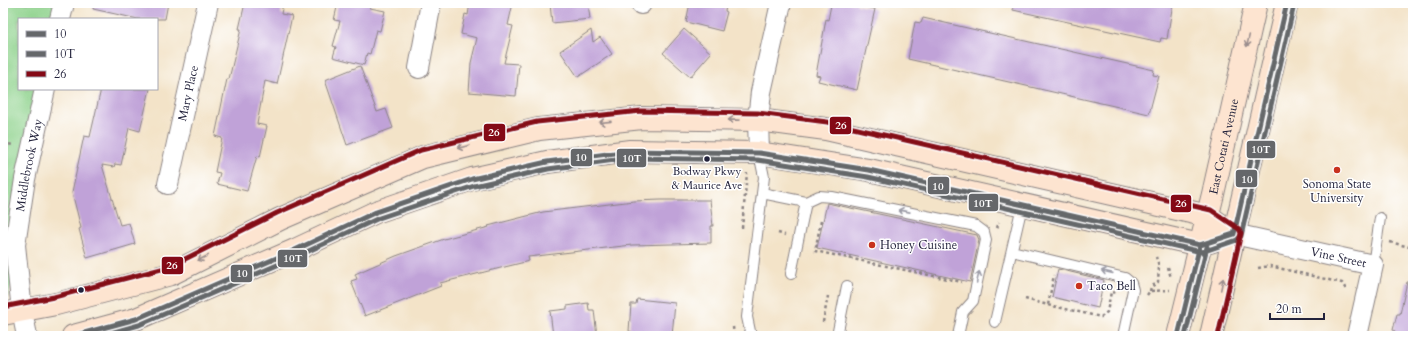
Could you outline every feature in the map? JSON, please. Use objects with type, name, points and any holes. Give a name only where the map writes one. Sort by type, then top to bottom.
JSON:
[{"type":"street","points":[[60,18],[64,3]]},
{"type":"street","name":"Mary Place","points":[[168,184],[208,3]]},
{"type":"street","points":[[418,68],[431,3]]},
{"type":"street","points":[[759,153],[758,120],[761,92],[781,3]]},
{"type":"street","name":"East Cotati Avenue","points":[[1178,336],[1208,216],[1256,3]]},
{"type":"street","points":[[1211,336],[1287,3]]},
{"type":"street","name":"Middlebrook Way","points":[[27,336],[12,312],[15,245],[25,178],[45,90]]},
{"type":"street","points":[[12,312],[171,274],[280,219],[423,157],[539,129],[642,118],[758,120],[826,129],[1208,216],[1234,234]]},
{"type":"street","points":[[73,336],[136,319],[295,250],[376,212],[472,179],[547,162],[630,151],[759,153],[869,170],[1022,206],[1200,245],[1234,234]]},
{"type":"street","name":"Vine Street","points":[[1234,234],[1373,265],[1357,336]]},
{"type":"lane","points":[[751,336],[747,317],[764,177],[759,153]]},
{"type":"lane","points":[[762,192],[806,202],[819,196],[832,197],[976,226],[984,232],[986,240],[973,301],[963,312],[958,336]]},
{"type":"lane","points":[[791,274],[806,202]]},
{"type":"lane","points":[[995,322],[1022,206]]},
{"type":"lane","points":[[1373,265],[1380,218]]},
{"type":"lane","points":[[1012,251],[1125,278],[1131,283],[1133,290],[1122,336]]},
{"type":"lane","points":[[837,336],[847,286]]},
{"type":"path","points":[[3,143],[14,145]]},
{"type":"path","points":[[821,221],[815,251],[963,282]]},
{"type":"path","points":[[1389,242],[1413,248]]},
{"type":"path","points":[[1150,291],[1151,287],[1158,282],[1160,266],[1156,257]]},
{"type":"path","points":[[1258,268],[1270,266],[1342,283],[1348,294]]},
{"type":"path","points":[[1168,267],[1170,273]]},
{"type":"path","points":[[1048,305],[1056,269]]},
{"type":"path","points":[[1026,299],[1102,317],[1107,312],[1111,292],[1124,294]]},
{"type":"path","points":[[822,322],[828,296]]},
{"type":"green space","points":[[3,3],[59,3],[55,18],[18,18],[18,90],[39,90],[14,278],[7,299],[3,301]]},
{"type":"building","points":[[94,3],[168,3],[165,19],[134,18],[93,9]]},
{"type":"building","points":[[245,3],[283,3],[281,14],[292,16],[277,84],[265,81],[257,124],[267,126],[260,157],[257,156],[247,191],[217,184],[220,173],[215,172],[222,138],[215,136],[227,79],[229,79],[241,29],[239,29]]},
{"type":"building","points":[[338,3],[371,3],[370,8],[385,11],[380,31],[376,30],[370,54],[367,53],[364,65],[333,57],[336,47],[333,46],[340,21],[334,20]]},
{"type":"building","points":[[470,3],[513,3],[508,25],[513,26],[504,63],[519,64],[516,96],[469,92],[471,63],[477,38],[461,34],[465,14],[468,15]]},
{"type":"building","points":[[588,3],[590,19],[552,23],[550,4]]},
{"type":"building","points":[[690,3],[727,3],[725,11],[727,12],[722,31],[686,22]]},
{"type":"building","points":[[835,3],[857,3],[857,5],[875,9],[857,90],[818,81],[820,76],[816,75],[826,19],[828,20],[831,5],[835,6]]},
{"type":"building","points":[[1014,3],[1173,3],[1167,39],[1161,38],[1160,42],[1013,10]]},
{"type":"building","points":[[923,18],[1154,70],[1153,75],[1159,76],[1149,114],[908,59],[915,22],[921,23]]},
{"type":"building","points":[[684,29],[711,53],[690,77],[663,53]]},
{"type":"building","points":[[591,30],[593,42],[600,37],[612,54],[578,77],[560,51]]},
{"type":"building","points":[[360,66],[377,112],[386,109],[393,128],[347,145],[325,80]]},
{"type":"building","points":[[101,90],[150,90],[140,131],[129,128],[121,165],[115,164],[114,167],[102,165],[120,225],[129,223],[135,244],[87,258],[79,229],[81,228],[72,192],[84,136],[90,137]]},
{"type":"building","points":[[710,200],[713,226],[711,226],[711,243],[632,245],[528,257],[529,261],[440,283],[441,286],[365,316],[351,281],[357,279],[355,274],[396,256],[444,239],[489,227],[488,226],[543,212],[634,201]]},
{"type":"building","points":[[827,203],[977,235],[979,240],[970,282],[817,248]]},
{"type":"building","name":"Taco Bell","points":[[1058,269],[1104,280],[1098,308],[1052,297]]},
{"type":"building","points":[[1407,282],[1413,282],[1413,336],[1394,336],[1395,331],[1393,330],[1397,314],[1400,314]]},
{"type":"building","points":[[637,299],[675,303],[672,336],[632,336],[632,332],[629,331],[631,304],[636,304]]},
{"type":"building","points":[[588,303],[589,310],[594,310],[597,336],[553,336],[550,311],[567,309],[567,306]]},
{"type":"transit line","name":"10","points":[[73,336],[136,319],[295,250],[376,212],[472,179],[547,162],[630,151],[759,153],[869,170],[1200,245],[1234,234],[1287,3]]},
{"type":"transit line","name":"10T","points":[[100,336],[139,325],[298,256],[379,218],[474,186],[548,169],[630,158],[758,160],[868,177],[1202,252],[1237,240],[1241,236],[1294,5]]},
{"type":"transit line","name":"26","points":[[3,307],[54,297],[169,267],[277,213],[421,150],[537,122],[641,111],[758,113],[827,122],[1211,210],[1239,229],[1241,233],[1218,336]]},
{"type":"transit line","name":"10","points":[[1178,336],[1200,245]]},
{"type":"transit line","name":"10T","points":[[1185,336],[1207,247]]},
{"type":"place","name":"Bodway Pkwy & Maurice Ave","points":[[707,159]]},
{"type":"place","name":"Sonoma State University","points":[[1337,170]]},
{"type":"place","name":"Honey Cuisine","points":[[872,245]]},
{"type":"place","name":"Taco Bell","points":[[1079,286]]}]
